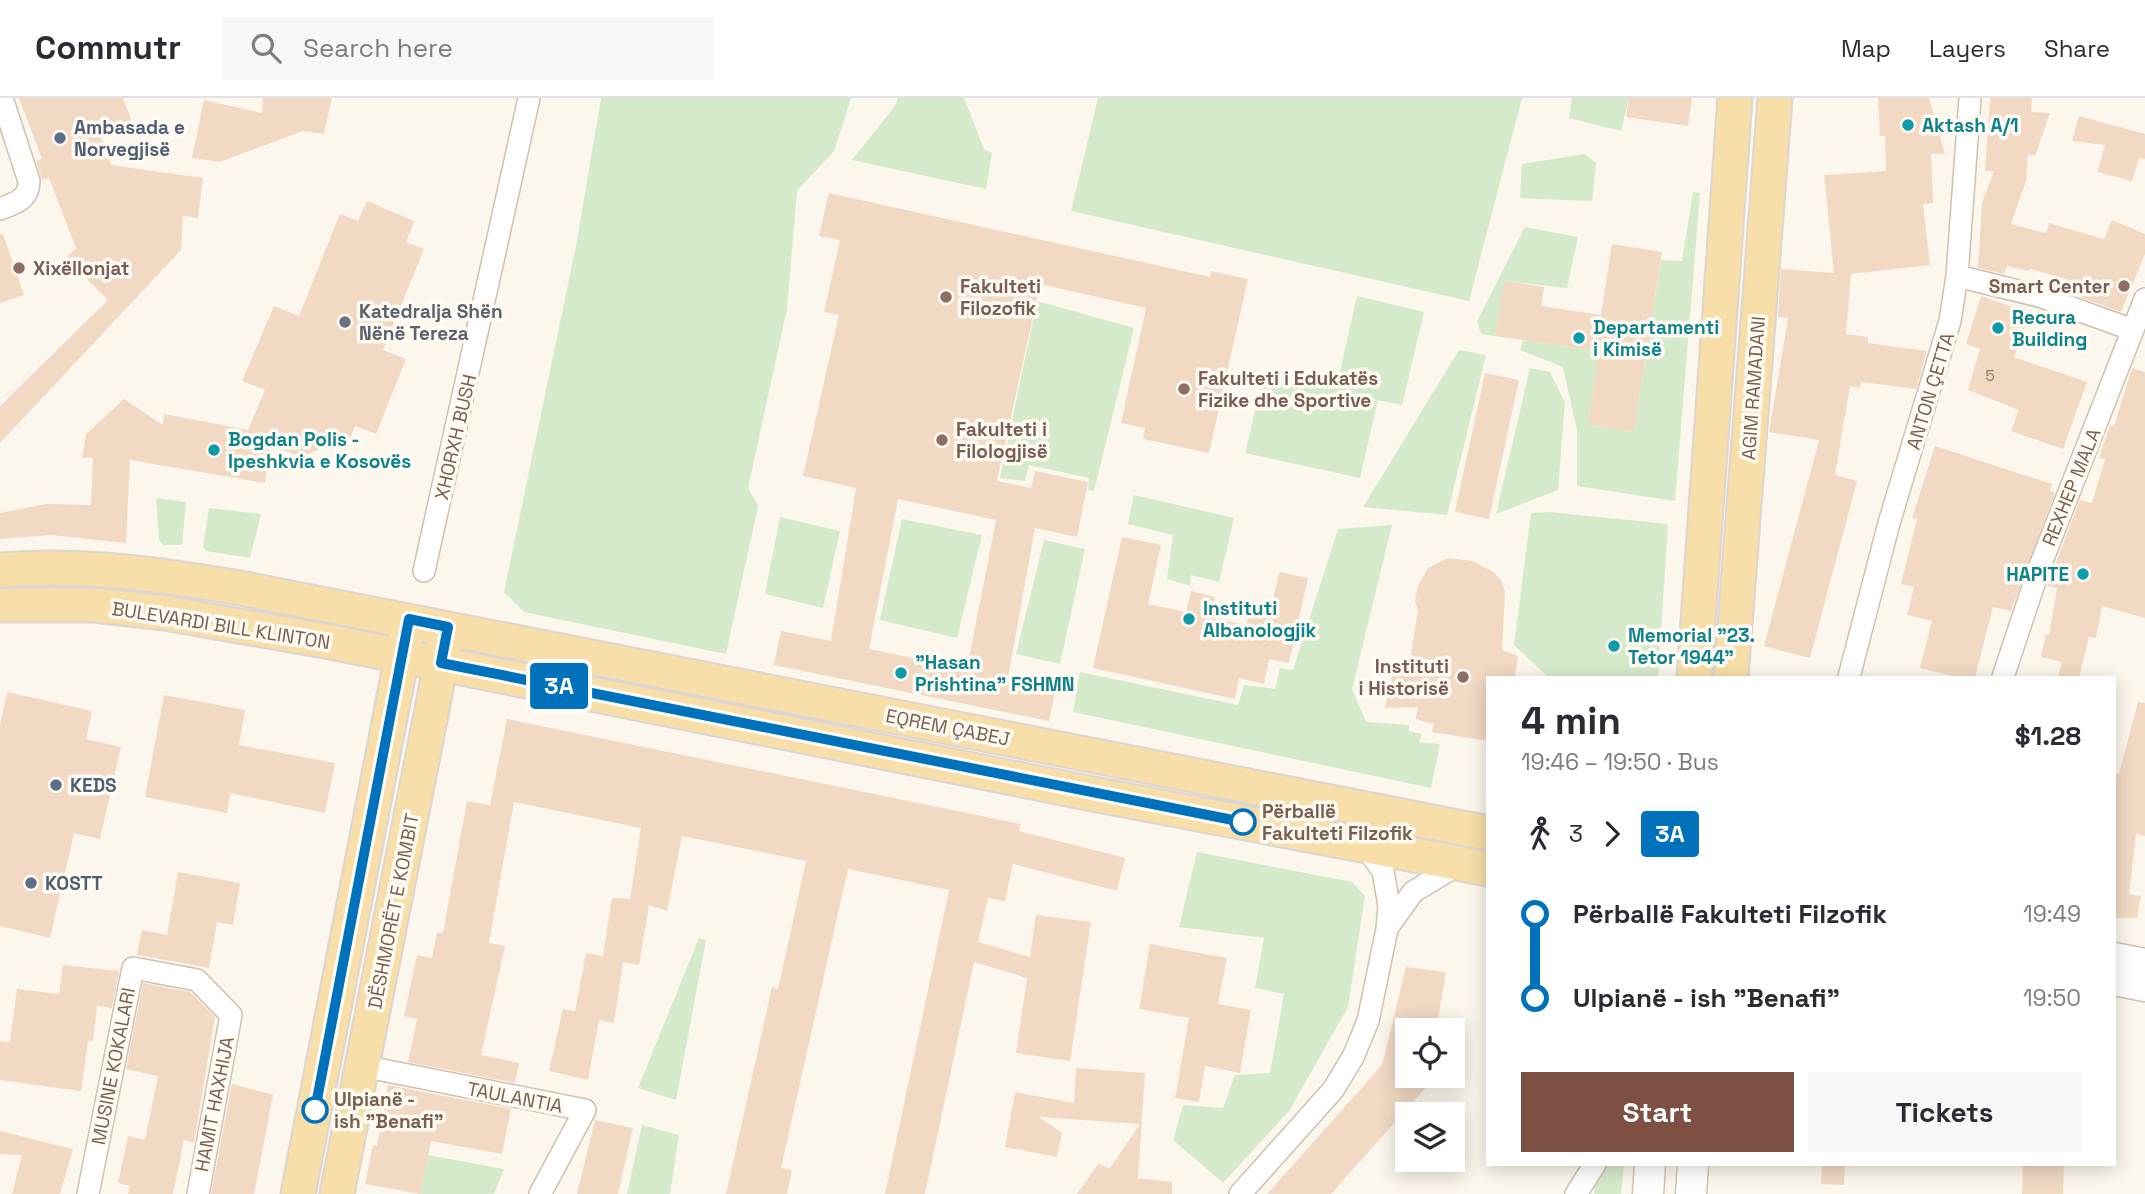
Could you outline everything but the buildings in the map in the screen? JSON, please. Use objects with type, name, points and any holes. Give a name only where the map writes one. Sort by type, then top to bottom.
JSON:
[{"type":"main road","name":"AGIM RAMADANI","points":[[1694,676],[1735,98]]},
{"type":"main road","name":"AGIM RAMADANI","points":[[1731,676],[1775,98]]},
{"type":"main road","name":"BULEVARDI BILL KLINTON","points":[[0,570],[94,569],[168,576],[409,619]]},
{"type":"main road","name":"BULEVARDI BILL KLINTON","points":[[0,606],[95,605],[165,613],[441,663]]},
{"type":"main road","name":"EQREM ÇABEJ","points":[[409,619],[1486,833]]},
{"type":"main road","name":"DËSHMORËT E KOMBIT","points":[[298,1194],[409,619]]},
{"type":"main road","name":"DËSHMORËT E KOMBIT","points":[[337,1194],[448,627]]},
{"type":"main road","name":"EQREM ÇABEJ","points":[[441,663],[1088,793],[1474,866]]},
{"type":"main road","points":[[1648,1194],[1650,1166]]},
{"type":"main road","points":[[1691,1194],[1693,1166]]},
{"type":"street","points":[[0,209],[24,198],[29,191],[29,181],[2,98]]},
{"type":"street","name":"XHORXH BUSH","points":[[424,570],[529,98]]},
{"type":"street","name":"ANTON ÇETTA","points":[[1849,676],[1889,523],[1944,350],[1957,275],[1970,98]]},
{"type":"street","points":[[1957,275],[2039,296],[2133,330]]},
{"type":"street","name":"REXHEP MALA","points":[[2003,676],[2040,566],[2145,299]]},
{"type":"street","points":[[1240,1194],[1333,1090],[1353,1057],[1368,1021],[1387,929],[1388,886],[1383,871],[1364,845]]},
{"type":"street","points":[[1387,929],[1413,892],[1474,866]]},
{"type":"street","name":"MUSINE KOKALARI","points":[[88,1194],[133,968],[197,981],[231,1015]]},
{"type":"street","name":"HAMIT HAXHIJA","points":[[198,1194],[231,1015]]},
{"type":"street","name":"TAULANTIA","points":[[362,1066],[585,1110],[540,1194]]},
{"type":"street","points":[[1576,1194],[1593,1166]]},
{"type":"green space","points":[[601,98],[851,98],[834,151],[797,191],[787,309],[748,488],[758,506],[726,654],[524,612],[504,592],[576,246]]},
{"type":"green space","points":[[898,98],[964,98],[984,149],[992,153],[986,189],[852,160],[895,106]]},
{"type":"green space","points":[[1098,98],[1522,98],[1469,301],[1071,211]]},
{"type":"green space","points":[[1572,98],[1629,98],[1621,131],[1569,118]]},
{"type":"green space","points":[[1585,154],[1596,163],[1592,201],[1520,198],[1522,164]]},
{"type":"green space","points":[[1693,192],[1700,193],[1675,501],[1577,486],[1577,430],[1563,367],[1520,350],[1523,340],[1599,351],[1588,425],[1634,432],[1661,260],[1682,261]]},
{"type":"green space","points":[[1525,227],[1578,237],[1567,288],[1504,281],[1495,336],[1481,334],[1477,321]]},
{"type":"green space","points":[[1357,296],[1424,312],[1402,405],[1378,400],[1360,478],[1245,453],[1264,373],[1336,389]]},
{"type":"green space","points":[[1037,301],[1134,328],[1094,491],[1088,490],[1089,478],[1029,465],[1025,481],[1000,478]]},
{"type":"green space","points":[[1459,350],[1486,355],[1447,515],[1363,507]]},
{"type":"green space","points":[[1530,368],[1550,372],[1565,402],[1558,490],[1496,514]]},
{"type":"green space","points":[[1134,495],[1234,518],[1219,582],[1191,575],[1190,586],[1167,579],[1173,535],[1128,524]]},
{"type":"green space","points":[[156,498],[186,502],[182,545],[163,545],[159,540]]},
{"type":"green space","points":[[209,508],[261,514],[250,558],[206,551],[203,547]]},
{"type":"green space","points":[[1550,512],[1668,524],[1658,676],[1547,676],[1514,645],[1531,513]]},
{"type":"green space","points":[[780,517],[840,531],[823,608],[765,594]]},
{"type":"green space","points":[[902,519],[982,535],[957,638],[880,620]]},
{"type":"green space","points":[[1392,525],[1352,689],[1366,722],[1409,725],[1409,731],[1422,734],[1419,742],[1440,744],[1431,788],[1073,712],[1080,672],[1238,705],[1244,685],[1275,689],[1280,668],[1293,670],[1338,529]]},
{"type":"green space","points":[[1044,540],[1085,549],[1060,664],[1016,654]]},
{"type":"green space","points":[[1197,852],[1352,882],[1365,896],[1348,1007],[1289,1111],[1223,1183],[1173,1140],[1183,1105],[1223,1108],[1235,1075],[1270,1073],[1284,994],[1255,988],[1264,938],[1179,927]]},
{"type":"green space","points":[[699,938],[706,940],[676,1100],[638,1088]]},
{"type":"green space","points":[[642,1125],[679,1135],[670,1194],[627,1194]]},
{"type":"green space","points":[[428,1155],[504,1169],[494,1194],[420,1194]]},
{"type":"green space","points":[[1601,1166],[1624,1166],[1621,1194],[1594,1194],[1596,1176]]},
{"type":"bus line","name":"3A","points":[[315,1110],[409,619],[448,627],[441,663],[1243,822]]},
{"type":"place","name":"Aktash A/1","points":[[1908,125]]},
{"type":"place","name":"Ambasada e Norvegjisë","points":[[60,138]]},
{"type":"place","name":"Xixëllonjat","points":[[19,268]]},
{"type":"place","name":"Smart Center","points":[[2124,286]]},
{"type":"place","name":"Fakulteti Filozofik","points":[[946,297]]},
{"type":"place","name":"Katedralja Shën Nënë Tereza","points":[[345,322]]},
{"type":"place","name":"Recura Building","points":[[1998,328]]},
{"type":"place","name":"Departamenti i Kimisë","points":[[1579,338]]},
{"type":"place","name":"Fakulteti i Edukatës Fizike dhe Sportive","points":[[1184,389]]},
{"type":"place","name":"Fakulteti i Filologjisë","points":[[942,440]]},
{"type":"place","name":"Bogdan Polis - Ipeshkvia e Kosovës","points":[[214,450]]},
{"type":"place","name":"HAPITE","points":[[2083,574]]},
{"type":"place","name":"Instituti Albanologjik","points":[[1189,619]]},
{"type":"place","name":"Memorial \"23. Tetor 1944\"","points":[[1614,646]]},
{"type":"place","name":"\"Hasan Prishtina\" FSHMN","points":[[901,673]]},
{"type":"place","name":"Instituti i Historisë","points":[[1463,677]]},
{"type":"place","name":"KEDS","points":[[56,785]]},
{"type":"place","name":"Përballë Fakulteti Filzofik","points":[[1243,822]]},
{"type":"place","name":"KOSTT","points":[[31,883]]},
{"type":"place","name":"Ulpianë - ish \"Benafi\"","points":[[315,1110]]}]
